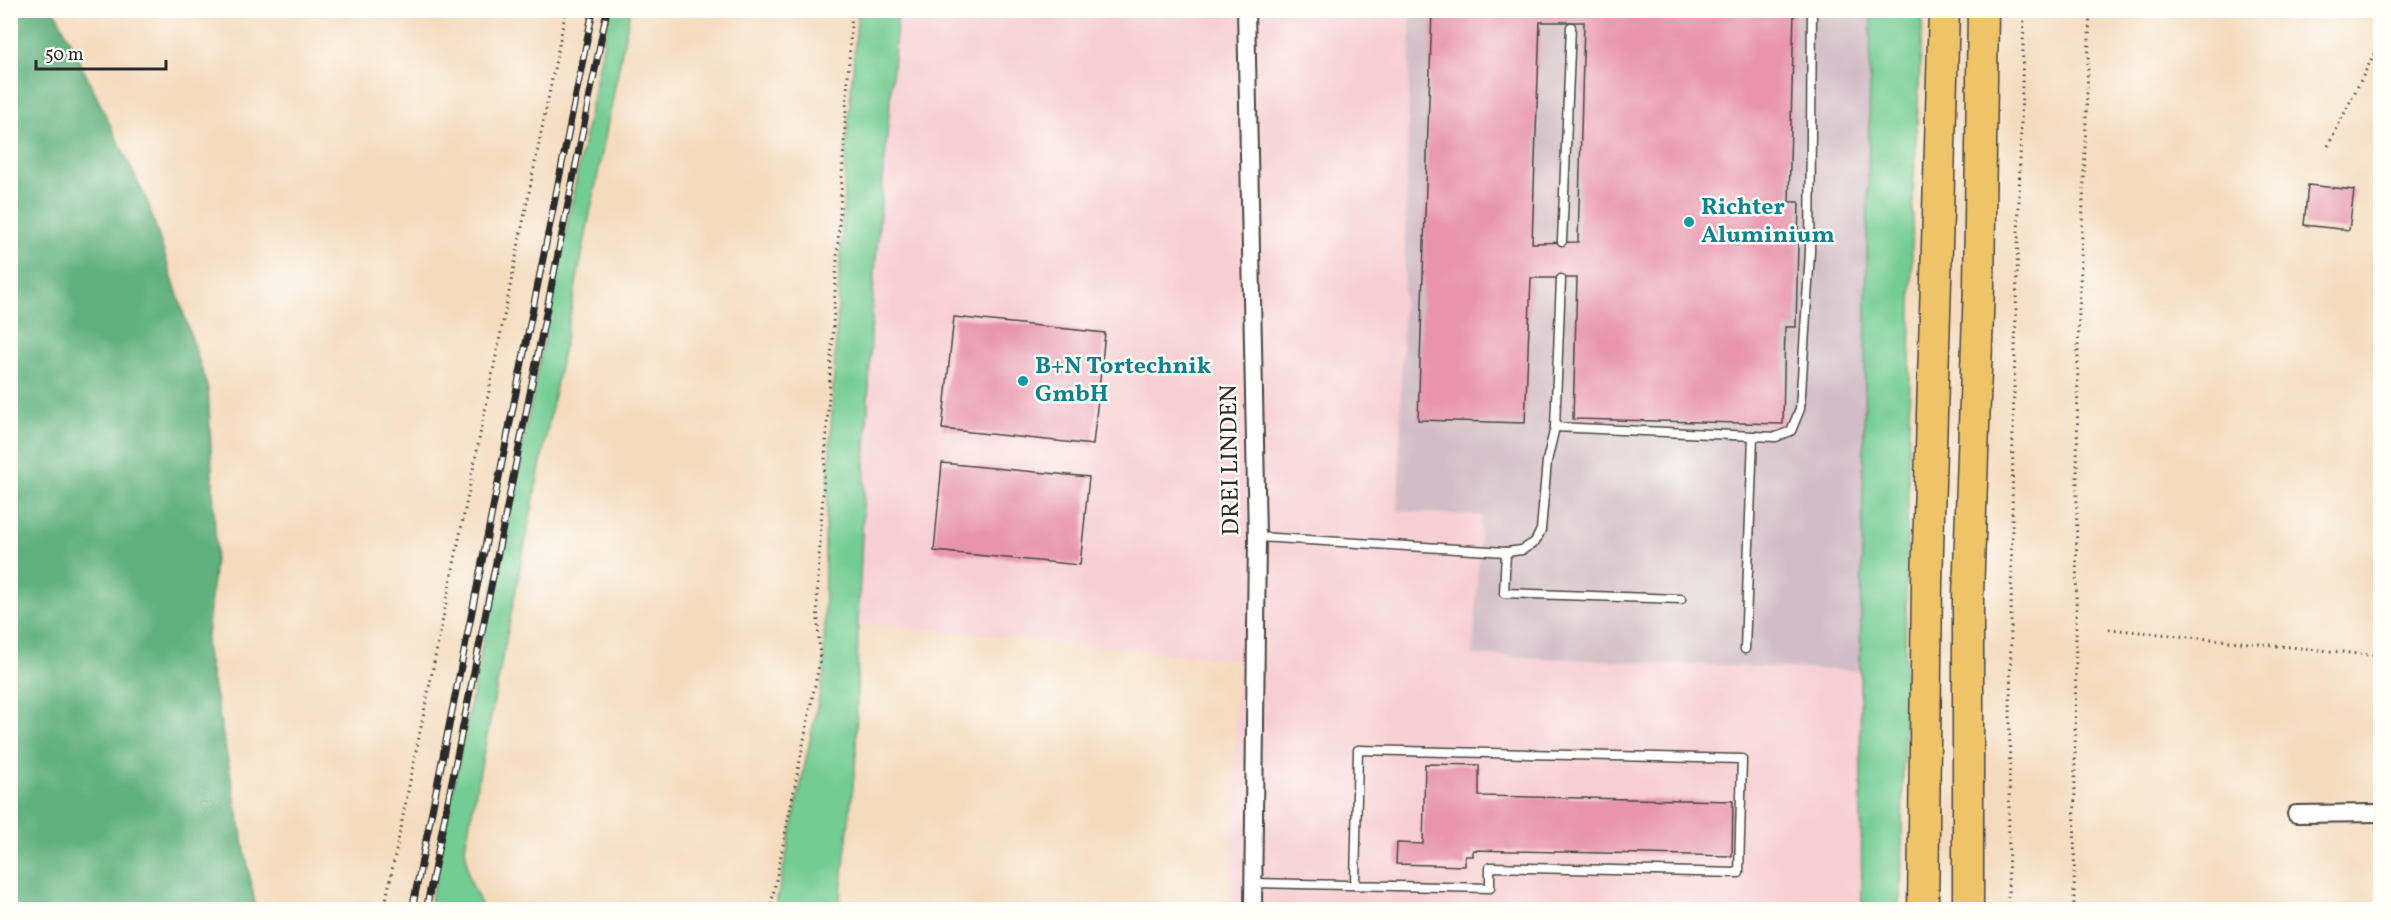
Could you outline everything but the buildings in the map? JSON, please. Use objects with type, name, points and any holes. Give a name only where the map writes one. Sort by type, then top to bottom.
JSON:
[{"type":"highway","points":[[1923,909],[1927,583],[1944,10]]},
{"type":"highway","points":[[1968,909],[1968,596],[1979,286],[1983,10]]},
{"type":"street","name":"DREI LINDEN","points":[[1246,10],[1257,537],[1253,909]]},
{"type":"street","points":[[2296,813],[2380,813]]},
{"type":"lane","points":[[1555,427],[1776,437],[1791,431],[1800,409],[1809,252],[1812,10]]},
{"type":"lane","points":[[1562,241],[1571,27]]},
{"type":"lane","points":[[1257,537],[1506,552],[1522,550],[1535,542],[1541,530],[1547,461],[1555,427],[1561,279]]},
{"type":"lane","points":[[1745,649],[1753,436]]},
{"type":"lane","points":[[1506,552],[1504,593],[1681,599]]},
{"type":"lane","points":[[1254,883],[1490,888],[1490,867],[1739,873],[1742,759],[1358,750],[1354,884]]},
{"type":"path","points":[[384,909],[566,10]]},
{"type":"path","points":[[770,909],[820,660],[819,570],[852,10]]},
{"type":"path","points":[[2008,909],[2013,428],[2024,10]]},
{"type":"path","points":[[2074,909],[2078,343],[2090,10]]},
{"type":"path","points":[[2328,146],[2380,42]]},
{"type":"path","points":[[2109,629],[2380,656]]},
{"type":"shaded area","points":[[898,11],[1871,11],[1860,671],[1862,909],[1229,909],[1237,660],[858,623],[873,293]]},
{"type":"shaded area","points":[[1411,11],[1871,11],[1860,671],[1473,655],[1481,516],[1398,511]]},
{"type":"green space","points":[[10,11],[55,11],[148,203],[208,389],[216,550],[206,646],[256,909],[11,909]]},
{"type":"green space","points":[[610,11],[630,11],[465,847],[469,878],[483,909],[429,909]]},
{"type":"green space","points":[[858,11],[898,11],[873,293],[858,623],[856,758],[839,909],[775,909],[824,673],[825,541],[847,135]]},
{"type":"green space","points":[[1871,11],[1923,11],[1913,195],[1901,893],[1897,910],[1862,909],[1860,671]]},
{"type":"railway","points":[[412,910],[593,10]]},
{"type":"railway","points":[[426,910],[607,10]]},
{"type":"place","name":"Richter Aluminium","points":[[1689,222]]},
{"type":"place","name":"B+N Tortechnik GmbH","points":[[1023,381]]}]
